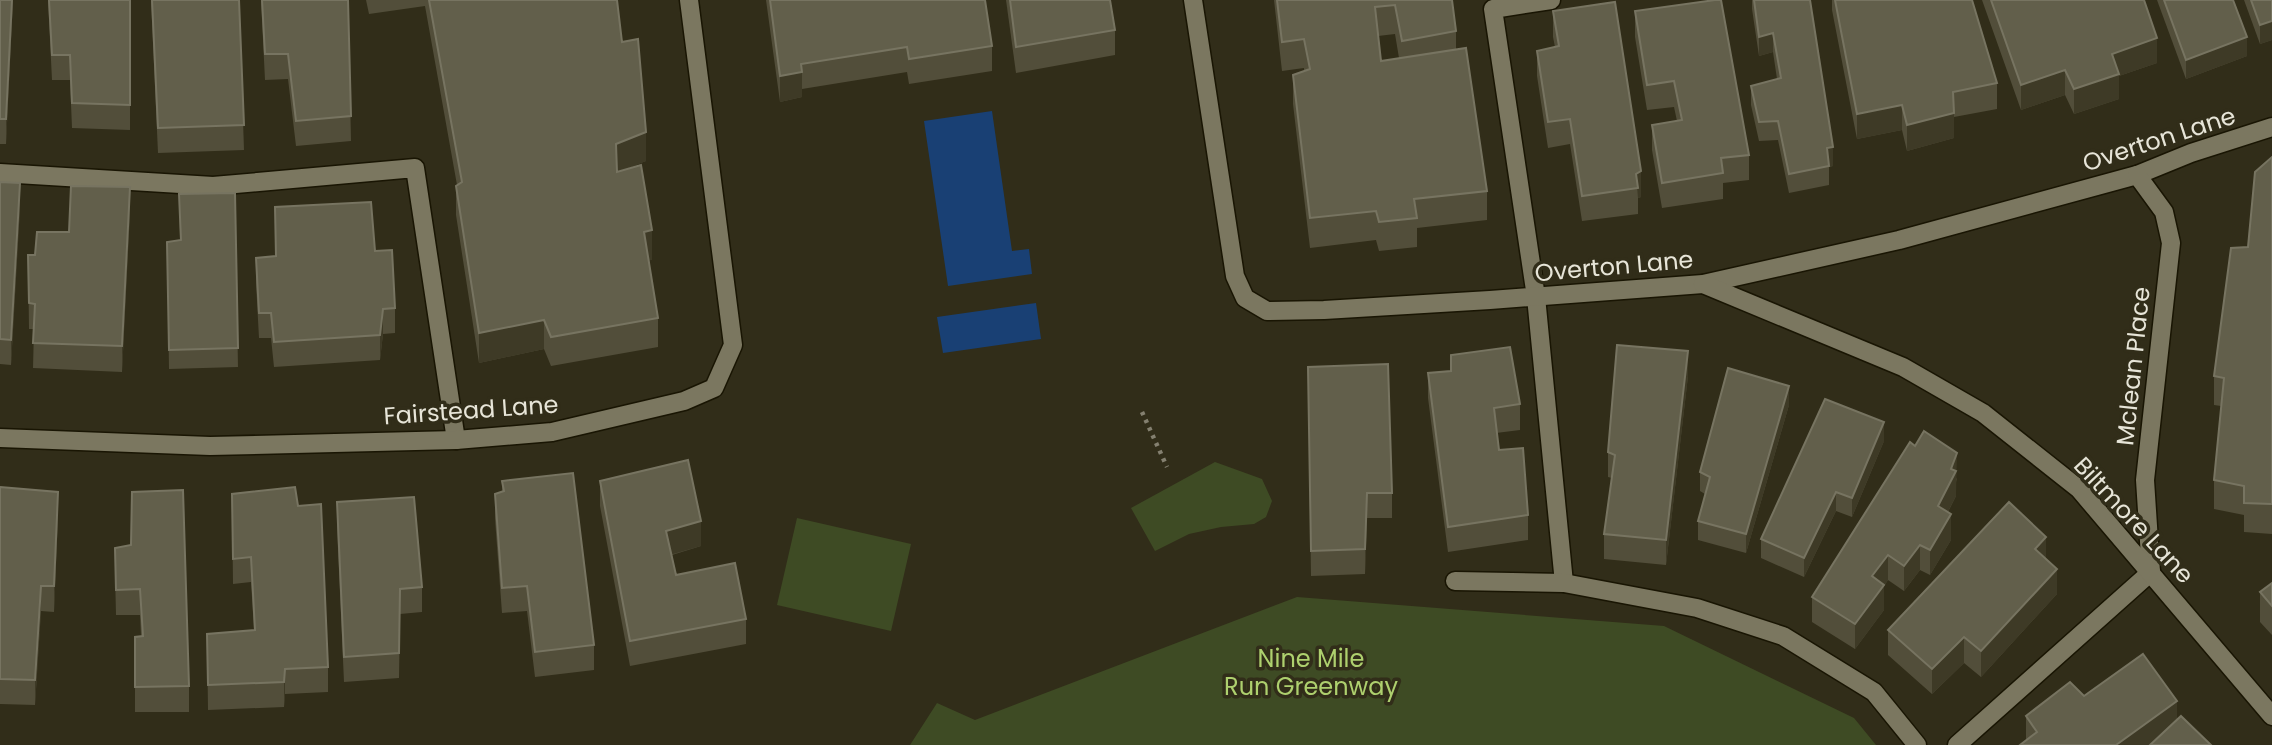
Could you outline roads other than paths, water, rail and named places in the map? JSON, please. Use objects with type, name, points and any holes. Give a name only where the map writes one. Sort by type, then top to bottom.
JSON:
[{"type":"street","name":"Fairstead Lane","points":[[0,438],[211,446],[456,440],[552,432],[684,401],[714,388],[733,345],[689,0]]},
{"type":"street","name":"Overton Lane","points":[[1193,0],[1235,275],[1245,298],[1267,310],[1302,311],[1703,284],[1899,240],[2137,175],[2191,153],[2272,127]]},
{"type":"street","points":[[1551,0],[1493,9],[1536,297],[1564,583]]},
{"type":"street","points":[[0,173],[213,186],[415,167],[456,440]]},
{"type":"street","name":"Mclean Place","points":[[2137,175],[2164,212],[2171,243],[2145,480],[2151,572]]},
{"type":"street","name":"Biltmore Lane","points":[[1703,284],[1903,367],[1983,413],[2079,489],[2272,716]]},
{"type":"street","points":[[1957,745],[2151,572]]},
{"type":"street","points":[[1455,581],[1564,583],[1697,608],[1783,636],[1874,692],[1917,745]]},
{"type":"water","points":[[992,111],[1012,251],[1029,249],[1032,274],[948,286],[924,121]]},
{"type":"water","points":[[1036,303],[1041,339],[943,353],[937,317]]},
{"type":"park label","name":"Nine Mile Run Greenway","points":[[1311,672]]}]
